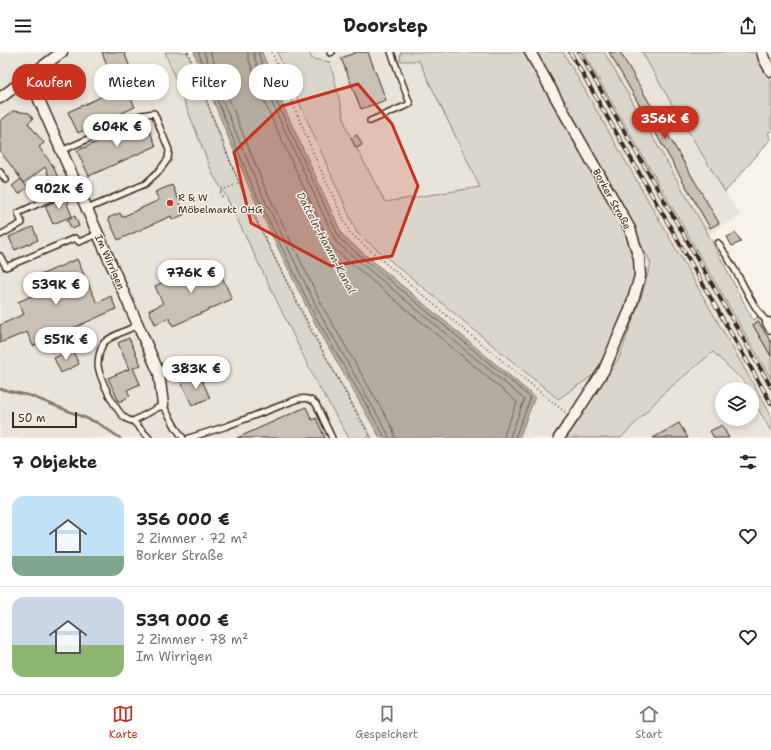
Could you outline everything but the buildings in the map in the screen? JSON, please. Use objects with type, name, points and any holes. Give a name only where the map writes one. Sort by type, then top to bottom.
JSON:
[{"type":"street","points":[[46,64],[62,52]]},
{"type":"street","name":"Borker Straße","points":[[530,52],[630,229],[639,258],[640,276],[630,310],[604,370],[559,438]]},
{"type":"street","points":[[762,52],[771,71]]},
{"type":"street","points":[[0,98],[12,89]]},
{"type":"street","name":"Im Wirrigen","points":[[39,100],[159,373],[163,405]]},
{"type":"lane","points":[[370,121],[410,104],[391,52]]},
{"type":"lane","points":[[61,151],[142,115],[154,112],[169,150],[168,159],[159,171],[145,184],[87,209]]},
{"type":"lane","points":[[0,172],[6,180]]},
{"type":"lane","points":[[0,235],[22,223],[18,212],[77,186]]},
{"type":"lane","points":[[0,256],[6,267],[75,238],[79,242],[98,234]]},
{"type":"lane","points":[[718,243],[728,257],[756,309],[770,325]]},
{"type":"lane","points":[[138,325],[108,339],[103,344],[98,366],[102,379],[117,410],[127,420],[133,421],[149,438]]},
{"type":"lane","points":[[189,438],[227,426],[298,398],[306,398],[312,400],[316,404],[332,438]]},
{"type":"lane","points":[[133,421],[163,405],[183,438]]},
{"type":"path","points":[[188,52],[239,183],[290,288],[371,438]]},
{"type":"path","points":[[272,52],[313,153],[350,233],[445,314],[573,418]]},
{"type":"path","points":[[222,197],[220,191],[239,183]]},
{"type":"highlighted area","points":[[358,84],[392,124],[418,186],[392,256],[331,266],[251,223],[234,152],[282,106]]},
{"type":"shaded area","points":[[0,52],[551,52],[740,382],[715,382],[715,426],[759,426],[759,415],[771,436],[771,438],[0,438]]},
{"type":"shaded area","points":[[165,52],[187,52],[192,64],[177,64],[177,83]]},
{"type":"shaded area","points":[[277,52],[309,52],[312,59],[330,62],[347,130],[385,202],[480,187],[419,61],[400,61],[401,52],[526,52],[631,241],[636,275],[619,327],[595,374],[558,399],[357,233],[298,100],[303,100],[303,64],[282,64]]},
{"type":"shaded area","points":[[535,52],[563,52],[752,382],[744,382],[713,352],[665,392],[621,438],[564,438],[619,358],[642,294],[651,263]]},
{"type":"shaded area","points":[[563,52],[583,52],[771,379],[771,415],[759,394],[759,382],[752,382]]},
{"type":"shaded area","points":[[583,52],[604,52],[708,234],[753,320],[759,316],[761,319],[753,325],[771,356],[771,379]]},
{"type":"shaded area","points":[[604,52],[642,52],[723,189],[741,215],[708,234]]},
{"type":"shaded area","points":[[642,52],[755,52],[771,81],[771,131],[768,133],[771,139],[725,192],[670,101]]},
{"type":"shaded area","points":[[184,100],[206,100],[246,200],[313,335],[372,438],[349,438],[315,380],[225,194],[213,175]]},
{"type":"shaded area","points":[[759,394],[771,415],[771,432],[759,411]]},
{"type":"water","name":"Datteln-Hamm-Kanal","points":[[194,52],[262,52],[267,64],[249,64],[249,100],[281,100],[343,236],[535,397],[519,438],[380,438],[311,316],[251,192],[213,100],[241,100],[241,64],[198,64]]},
{"type":"waterway","points":[[0,389],[31,396],[98,423],[120,438]]},
{"type":"railway","points":[[570,52],[771,403]]},
{"type":"railway","points":[[579,52],[771,387]]},
{"type":"place","name":"R & W Möbelmarkt OHG","points":[[170,203]]}]
